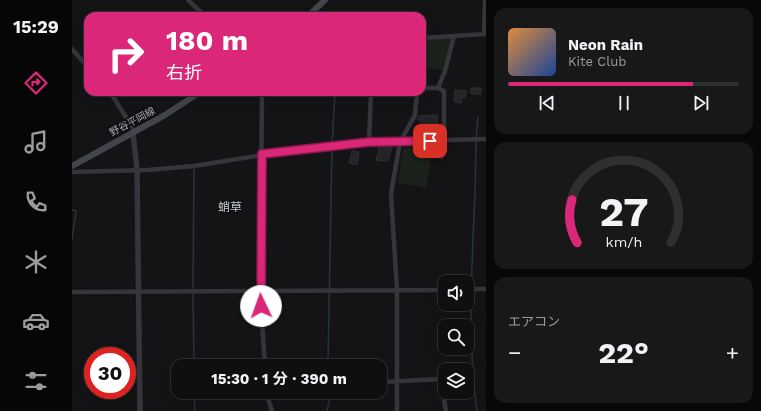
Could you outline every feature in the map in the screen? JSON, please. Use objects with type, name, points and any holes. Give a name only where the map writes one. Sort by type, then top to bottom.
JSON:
[{"type":"main road","points":[[312,12],[325,0]]},
{"type":"main road","name":"野谷平岡線","points":[[72,166],[165,115],[194,96]]},
{"type":"street","points":[[188,0],[202,12]]},
{"type":"street","points":[[426,38],[485,34],[485,0]]},
{"type":"street","points":[[438,88],[445,71],[454,36]]},
{"type":"street","points":[[72,49],[84,62]]},
{"type":"street","points":[[426,88],[438,88],[444,91],[444,140]]},
{"type":"street","points":[[113,96],[133,128],[137,170],[140,411]]},
{"type":"street","points":[[262,96],[260,291],[265,359]]},
{"type":"street","points":[[369,142],[371,96]]},
{"type":"street","points":[[397,411],[397,290],[391,194],[400,142],[415,115],[417,96]]},
{"type":"street","points":[[72,172],[194,166],[262,154],[369,142],[486,139]]},
{"type":"street","points":[[474,289],[486,289]]},
{"type":"street","points":[[72,292],[438,290]]},
{"type":"street","points":[[387,382],[443,378],[446,411]]},
{"type":"street","points":[[268,399],[272,411]]},
{"type":"shaded area","points":[[454,36],[445,71],[426,69],[426,38]]},
{"type":"shaded area","points":[[404,148],[434,148],[426,187],[397,183]]},
{"type":"building","points":[[471,88],[481,88],[481,94],[471,94]]},
{"type":"building","points":[[455,90],[467,91],[465,97],[462,97],[461,103],[454,102]]},
{"type":"building","points":[[437,115],[438,123],[427,124],[426,137],[419,137],[421,120],[417,120],[419,116]]},
{"type":"building","points":[[379,146],[392,146],[388,161],[376,160]]},
{"type":"building","points":[[436,146],[445,146],[443,159],[433,157]]},
{"type":"building","points":[[352,151],[359,152],[357,165],[349,163]]},
{"type":"waterway","points":[[328,359],[332,145],[335,96]]},
{"type":"waterway","points":[[477,411],[472,356],[471,302],[478,117]]},
{"type":"waterway","points":[[193,288],[194,168]]},
{"type":"waterway","points":[[72,210],[76,211],[72,240]]},
{"type":"waterway","points":[[193,294],[194,359]]},
{"type":"waterway","points":[[194,399],[195,411]]},
{"type":"waterway","points":[[327,411],[330,399]]},
{"type":"district","name":"蛸草","points":[[230,207]]},
{"type":"route","points":[[261,306],[262,154],[369,142],[430,141]]}]
